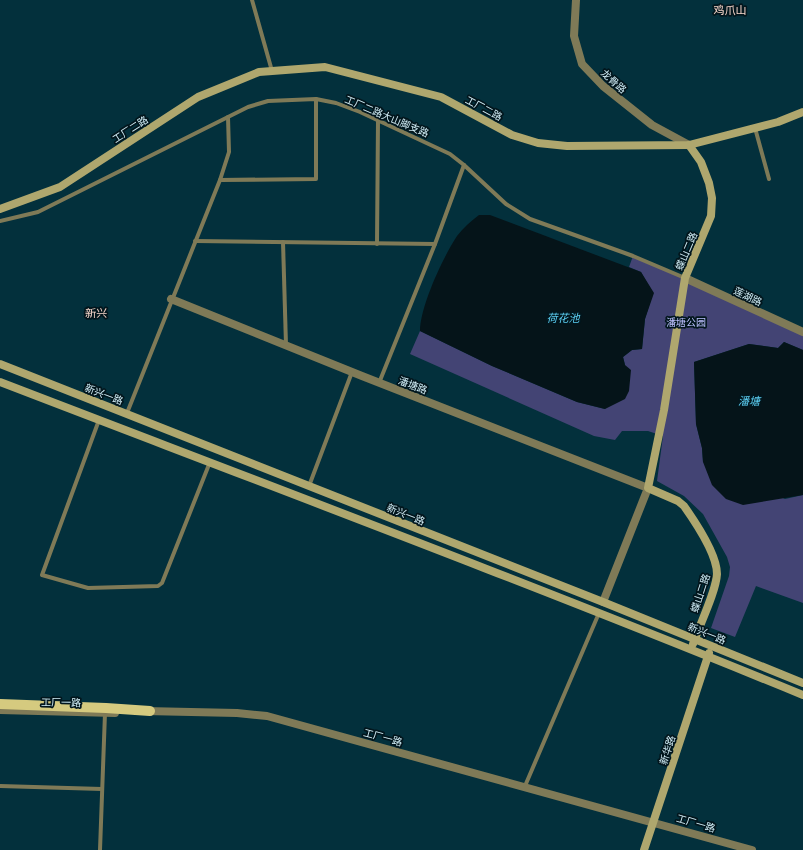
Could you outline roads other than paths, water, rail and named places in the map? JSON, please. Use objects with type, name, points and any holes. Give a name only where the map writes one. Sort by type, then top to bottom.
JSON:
[{"type":"main road","name":"工厂二路","points":[[0,209],[60,187],[198,97],[259,72],[325,67],[441,97],[512,135],[538,143],[567,146],[689,144]]},
{"type":"main road","points":[[689,144],[778,122],[803,112]]},
{"type":"main road","name":"蝶山二路","points":[[689,144],[701,162],[709,183],[712,198],[711,216],[686,278],[664,410],[648,488],[678,501],[684,506],[713,555],[716,566],[715,584],[690,650]]},
{"type":"main road","name":"新兴一路","points":[[0,364],[603,602],[803,683]]},
{"type":"main road","points":[[0,382],[599,612],[803,695]]},
{"type":"main road","name":"新华路","points":[[644,850],[711,646]]},
{"type":"main road","points":[[0,704],[150,711]]},
{"type":"street","name":"龙骨路","points":[[576,0],[574,36],[582,64],[603,86],[652,125],[689,144]]},
{"type":"street","name":"莲湖路","points":[[686,278],[803,332]]},
{"type":"street","name":"潘塘路","points":[[172,299],[352,372],[648,488]]},
{"type":"street","name":"蝶山二路","points":[[603,602],[648,488]]},
{"type":"street","name":"工厂一路","points":[[0,710],[105,713],[150,711],[237,713],[267,716],[525,786],[752,850]]},
{"type":"lane","points":[[252,0],[272,71]]},
{"type":"lane","points":[[220,180],[316,179],[316,99]]},
{"type":"lane","name":"工厂二路大山脚支路","points":[[0,221],[38,212],[248,107],[268,101],[316,99],[336,103],[436,146],[464,164],[506,204],[530,219],[633,256],[686,278]]},
{"type":"lane","points":[[127,413],[220,180],[229,152],[228,117]]},
{"type":"lane","points":[[378,120],[378,244]]},
{"type":"lane","points":[[755,128],[769,180]]},
{"type":"lane","points":[[380,382],[435,244],[464,164]]},
{"type":"lane","points":[[195,241],[435,244]]},
{"type":"lane","points":[[283,242],[286,345]]},
{"type":"lane","points":[[309,486],[352,372]]},
{"type":"lane","points":[[99,419],[42,575],[88,588],[158,586],[162,583],[210,462]]},
{"type":"lane","points":[[525,786],[599,612]]},
{"type":"lane","points":[[100,850],[105,713]]},
{"type":"lane","points":[[0,786],[102,790]]},
{"type":"water","name":"荷花池","points":[[479,215],[490,215],[641,272],[654,293],[645,319],[642,349],[632,350],[623,357],[625,365],[631,370],[629,391],[625,399],[605,409],[577,402],[492,366],[420,331],[421,321],[428,296],[445,256],[459,233]]},
{"type":"water","name":"潘塘","points":[[784,342],[803,350],[803,495],[743,505],[726,499],[712,485],[703,462],[702,448],[696,424],[694,362],[749,344],[778,348]]},
{"type":"district","name":"鸡爪山","points":[[730,10]]},
{"type":"district","name":"新兴","points":[[96,313]]},
{"type":"park label","name":"潘塘公园","points":[[686,322]]}]
